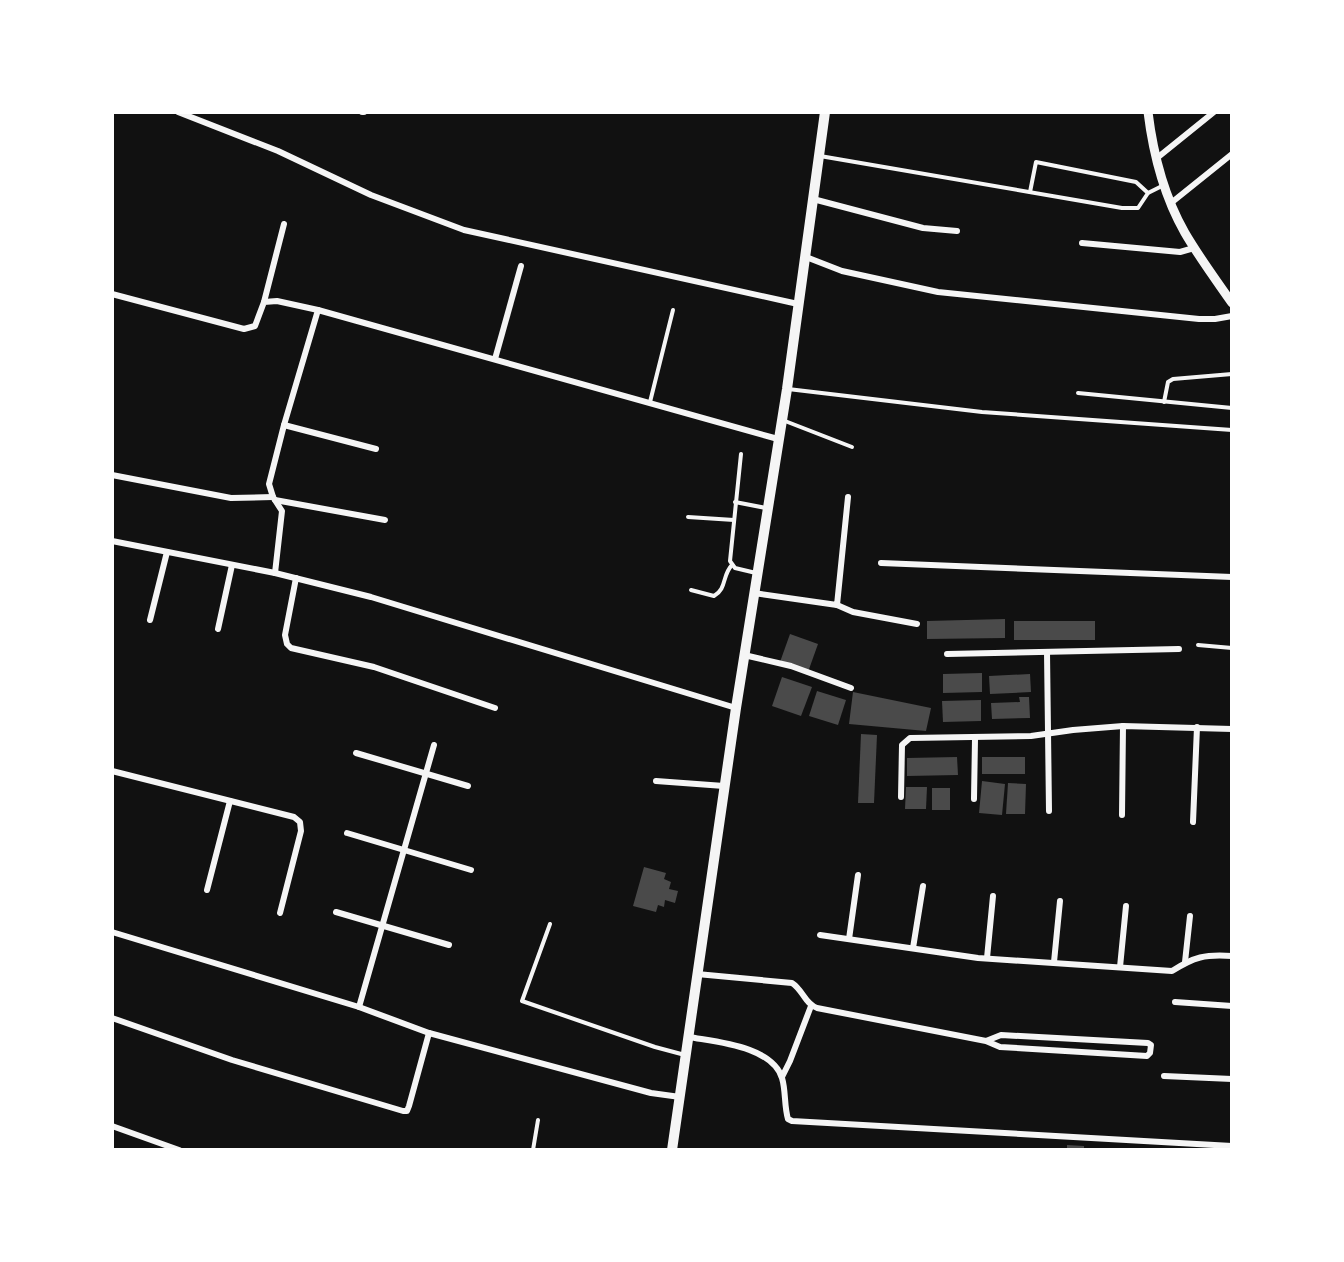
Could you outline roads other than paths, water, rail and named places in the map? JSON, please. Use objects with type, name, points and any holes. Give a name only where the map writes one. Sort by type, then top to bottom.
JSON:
[{"type":"main road","points":[[672,1149],[724,786],[787,389],[825,112]]},
{"type":"street","points":[[177,112],[278,152],[371,195],[464,230],[798,304]]},
{"type":"street","points":[[1148,112],[1157,158],[1171,202],[1185,234],[1231,302]]},
{"type":"street","points":[[1157,158],[1214,112]]},
{"type":"street","points":[[1171,202],[1232,154]]},
{"type":"street","points":[[813,199],[923,228],[957,231]]},
{"type":"street","points":[[112,294],[243,328],[255,326],[264,302],[284,224]]},
{"type":"street","points":[[1082,243],[1171,252],[1194,248]]},
{"type":"street","points":[[806,257],[842,271],[938,292],[1199,319],[1232,316]]},
{"type":"street","points":[[495,359],[521,266]]},
{"type":"street","points":[[264,302],[277,301],[318,310],[778,439]]},
{"type":"street","points":[[275,573],[283,520],[282,511],[274,499],[269,484],[318,310]]},
{"type":"street","points":[[284,425],[376,449]]},
{"type":"street","points":[[112,475],[231,498],[274,499],[385,520]]},
{"type":"street","points":[[837,605],[848,497]]},
{"type":"street","points":[[112,541],[275,573],[371,597],[736,708]]},
{"type":"street","points":[[150,620],[167,552]]},
{"type":"street","points":[[881,563],[1232,577]]},
{"type":"street","points":[[218,629],[232,565]]},
{"type":"street","points":[[296,578],[285,635],[287,644],[291,648],[374,667],[495,708]]},
{"type":"street","points":[[754,593],[837,605],[854,612],[917,624]]},
{"type":"street","points":[[947,654],[1179,649]]},
{"type":"street","points":[[1047,652],[1049,811]]},
{"type":"street","points":[[744,655],[790,666],[850,688]]},
{"type":"street","points":[[1122,815],[1124,726]]},
{"type":"street","points":[[901,797],[902,745],[910,738],[975,739],[1124,726],[1232,729]]},
{"type":"street","points":[[1193,822],[1197,727]]},
{"type":"street","points":[[974,800],[975,739]]},
{"type":"street","points":[[359,1008],[434,745]]},
{"type":"street","points":[[356,753],[468,786]]},
{"type":"street","points":[[112,771],[294,817],[300,822],[301,831],[280,913]]},
{"type":"street","points":[[656,781],[724,786]]},
{"type":"street","points":[[207,890],[230,801]]},
{"type":"street","points":[[347,833],[471,870]]},
{"type":"street","points":[[849,939],[858,875]]},
{"type":"street","points":[[913,948],[923,886]]},
{"type":"street","points":[[987,958],[993,896]]},
{"type":"street","points":[[1054,962],[1060,902]]},
{"type":"street","points":[[1120,967],[1125,906]]},
{"type":"street","points":[[336,912],[449,945]]},
{"type":"street","points":[[1185,962],[1190,916]]},
{"type":"street","points":[[112,932],[359,1008],[429,1033],[651,1093],[680,1097]]},
{"type":"street","points":[[820,935],[987,958],[1172,971],[1196,957],[1232,956]]},
{"type":"street","points":[[696,974],[792,983],[800,988],[811,1006],[986,1041],[1000,1047],[1147,1056],[1150,1053],[1148,1043],[1001,1035],[986,1041]]},
{"type":"street","points":[[1175,1002],[1232,1006]]},
{"type":"street","points":[[782,1077],[811,1006]]},
{"type":"street","points":[[112,1018],[232,1060],[403,1111],[407,1111],[409,1106],[429,1033]]},
{"type":"street","points":[[688,1037],[739,1047],[762,1055],[778,1069],[782,1077],[786,1113],[788,1119],[792,1121],[1232,1146]]},
{"type":"street","points":[[1164,1076],[1232,1079]]},
{"type":"street","points":[[112,1126],[179,1149]]},
{"type":"lane","points":[[819,156],[1122,208],[1138,208],[1148,193],[1165,184]]},
{"type":"lane","points":[[1030,192],[1036,162],[1136,182],[1148,193]]},
{"type":"lane","points":[[650,402],[674,310]]},
{"type":"lane","points":[[1164,402],[1168,382],[1173,379],[1232,374]]},
{"type":"lane","points":[[787,389],[982,412],[1232,430]]},
{"type":"lane","points":[[1078,393],[1232,408]]},
{"type":"lane","points":[[781,420],[852,447]]},
{"type":"lane","points":[[741,454],[730,561],[735,568],[757,574]]},
{"type":"lane","points":[[735,502],[768,508]]},
{"type":"lane","points":[[688,517],[734,520]]},
{"type":"lane","points":[[691,591],[714,596],[718,594],[722,591],[727,570],[732,565]]},
{"type":"lane","points":[[1198,645],[1232,648]]},
{"type":"lane","points":[[550,924],[522,1001],[655,1047],[685,1055]]},
{"type":"lane","points":[[533,1149],[537,1120]]}]
